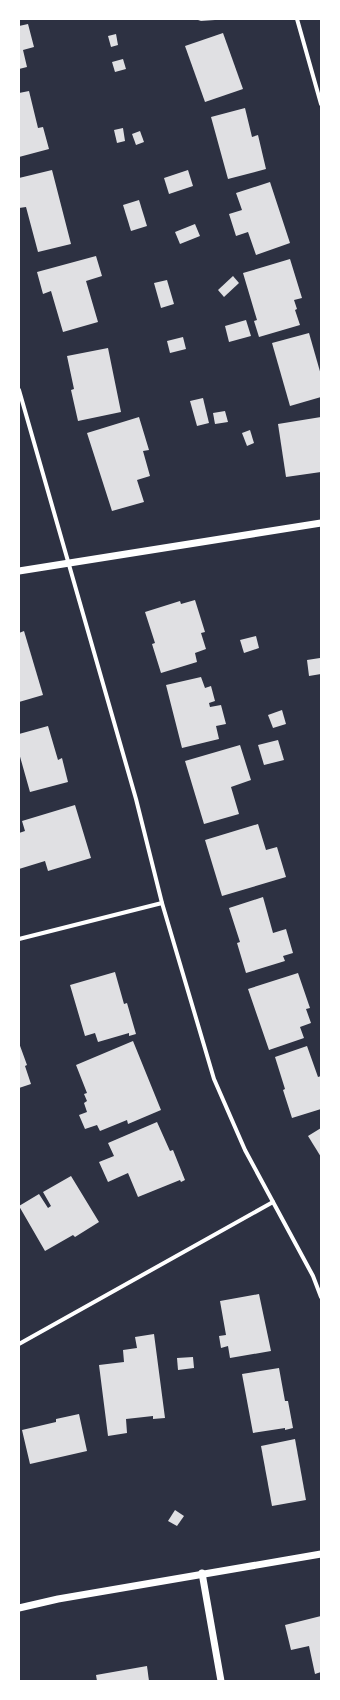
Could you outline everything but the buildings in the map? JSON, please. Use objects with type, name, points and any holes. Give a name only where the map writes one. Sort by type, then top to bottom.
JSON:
[{"type":"street","points":[[297,19],[321,104]]},
{"type":"street","points":[[19,390],[136,799],[162,903],[214,1079],[245,1150],[314,1276],[321,1297]]},
{"type":"street","points":[[19,571],[321,523]]},
{"type":"street","points":[[19,939],[162,903]]},
{"type":"street","points":[[19,1344],[273,1202]]},
{"type":"street","points":[[19,1608],[58,1599],[202,1573],[321,1554]]},
{"type":"street","points":[[202,1573],[221,1681]]}]
